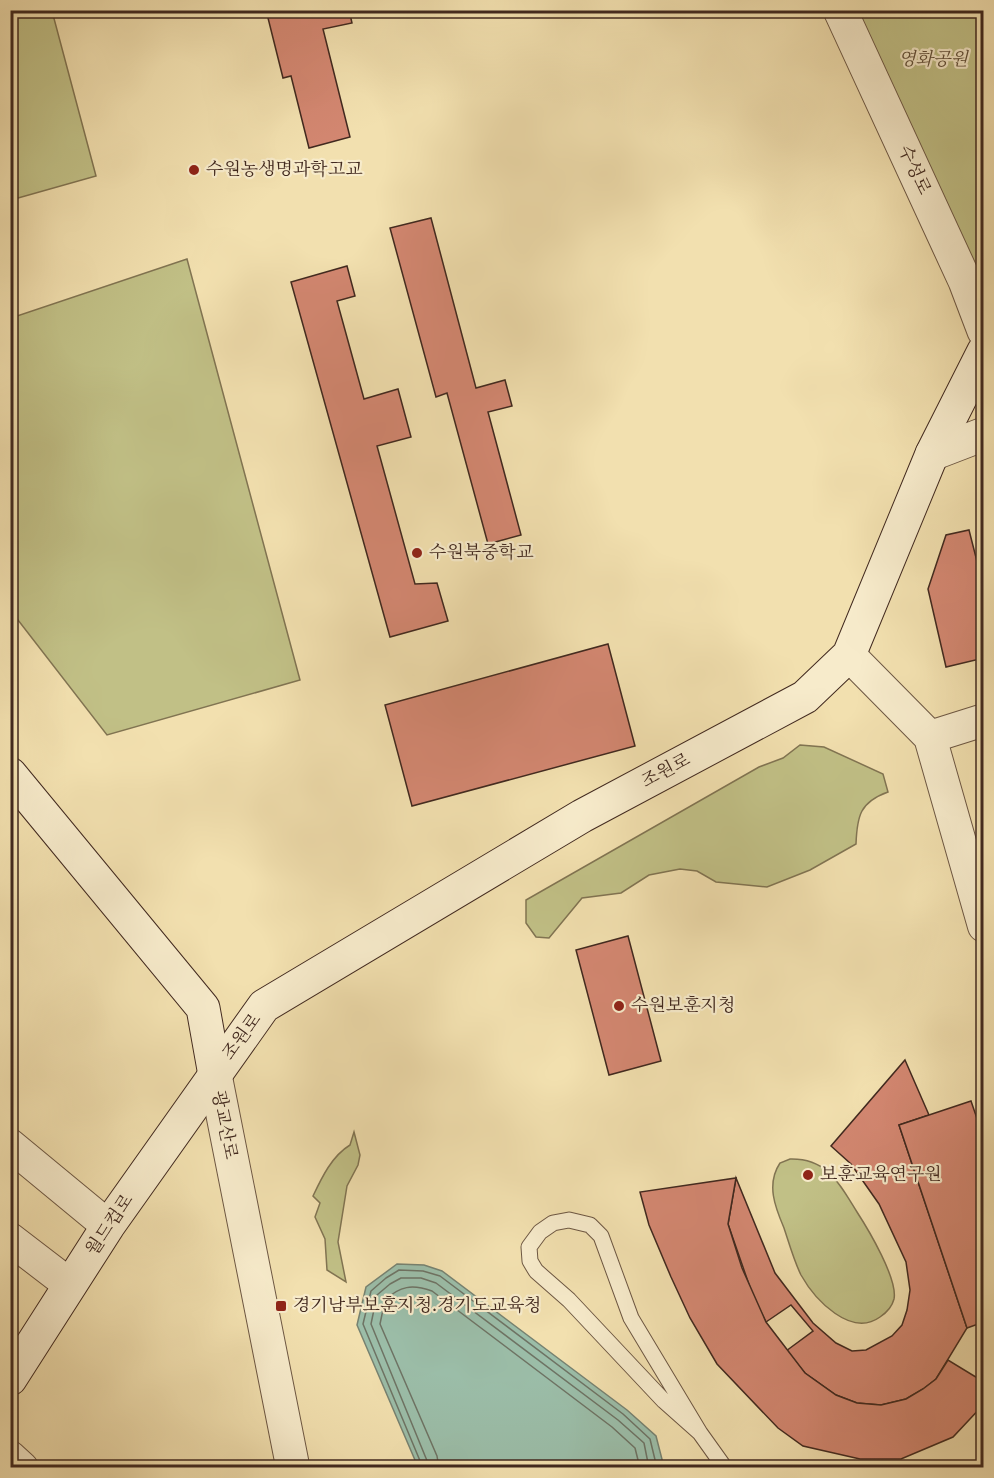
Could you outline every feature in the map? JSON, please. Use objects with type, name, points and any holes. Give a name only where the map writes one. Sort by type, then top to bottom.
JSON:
[{"type":"main road","name":"수성로","points":[[840,10],[965,281],[984,331]]},
{"type":"main road","name":"조원로","points":[[215,1075],[264,1006],[582,816],[805,697],[849,655],[932,454],[984,351]]},
{"type":"main road","points":[[932,454],[984,434]]},
{"type":"main road","name":"광교산로","points":[[10,774],[203,1008],[293,1467]]},
{"type":"main road","name":"월드컵로","points":[[10,1379],[108,1226],[215,1075]]},
{"type":"street","points":[[849,655],[930,737],[984,926]]},
{"type":"street","points":[[930,737],[984,720]]},
{"type":"street","points":[[10,1145],[108,1226]]},
{"type":"street","points":[[10,1239],[70,1285]]},
{"type":"street","points":[[10,1457],[22,1467]]},
{"type":"lane","points":[[700,1433],[664,1401],[569,1300],[536,1271],[530,1261],[529,1247],[540,1232],[553,1222],[568,1220],[590,1225],[601,1236],[631,1318],[700,1433],[725,1467]]},
{"type":"green space","points":[[11,10],[52,11],[96,176],[11,200]]},
{"type":"green space","name":"영화공원","points":[[855,11],[983,11],[983,281]]},
{"type":"green space","points":[[187,259],[300,680],[107,735],[11,611],[11,318]]},
{"type":"green space","points":[[800,745],[824,747],[883,774],[888,792],[871,800],[862,811],[857,825],[856,844],[810,870],[767,887],[716,882],[697,871],[680,869],[649,875],[621,893],[582,898],[549,938],[536,937],[526,923],[526,900],[759,767],[783,758]]},
{"type":"green space","points":[[354,1132],[360,1155],[358,1165],[347,1186],[338,1242],[346,1282],[327,1270],[325,1239],[315,1217],[320,1203],[313,1196],[333,1161],[350,1145]]},
{"type":"green space","points":[[790,1159],[814,1163],[831,1174],[868,1230],[887,1267],[894,1290],[892,1305],[880,1317],[869,1322],[857,1323],[846,1320],[815,1295],[801,1275],[773,1195],[773,1179],[776,1171],[780,1163]]},
{"type":"water","points":[[397,1264],[424,1265],[442,1271],[627,1410],[656,1436],[664,1467],[418,1467],[357,1325],[366,1287]]},
{"type":"building","points":[[266,10],[349,10],[352,23],[323,29],[350,137],[309,148],[291,76],[283,78]]},
{"type":"building","points":[[431,218],[476,388],[505,380],[512,406],[488,412],[521,535],[488,544],[447,393],[436,397],[390,228]]},
{"type":"building","points":[[347,266],[355,296],[337,301],[364,399],[398,389],[411,437],[377,446],[415,584],[437,583],[448,621],[390,637],[291,282]]},
{"type":"building","points":[[969,530],[984,589],[984,658],[946,667],[928,589],[946,535]]},
{"type":"building","points":[[608,644],[635,746],[412,806],[385,705]]},
{"type":"building","name":"수원보훈지청","points":[[628,936],[661,1061],[609,1075],[576,950]]},
{"type":"building","points":[[905,1060],[929,1115],[899,1125],[967,1328],[936,1379],[923,1389],[906,1399],[881,1405],[857,1403],[836,1395],[805,1373],[786,1351],[813,1331],[791,1305],[766,1322],[753,1296],[728,1224],[736,1178],[775,1273],[813,1323],[836,1343],[852,1351],[866,1350],[892,1336],[902,1325],[907,1310],[910,1290],[906,1262],[879,1204],[851,1164],[831,1146]]},
{"type":"building","points":[[971,1101],[984,1139],[984,1322],[967,1328],[899,1125]]},
{"type":"building","points":[[736,1178],[728,1224],[742,1268],[766,1322],[805,1373],[836,1395],[857,1403],[881,1405],[906,1399],[923,1389],[936,1379],[948,1360],[984,1382],[984,1404],[953,1437],[901,1459],[860,1459],[803,1446],[778,1428],[717,1364],[690,1318],[671,1277],[649,1225],[640,1192]]},
{"type":"place","name":"수원농생명과학고교","points":[[194,170]]},
{"type":"place","name":"수원북중학교","points":[[417,553]]},
{"type":"place","name":"수원보훈지청","points":[[619,1006]]},
{"type":"place","name":"보훈교육연구원","points":[[808,1175]]},
{"type":"place","name":"경기남부보훈지청.경기도교육청","points":[[281,1306]]}]
